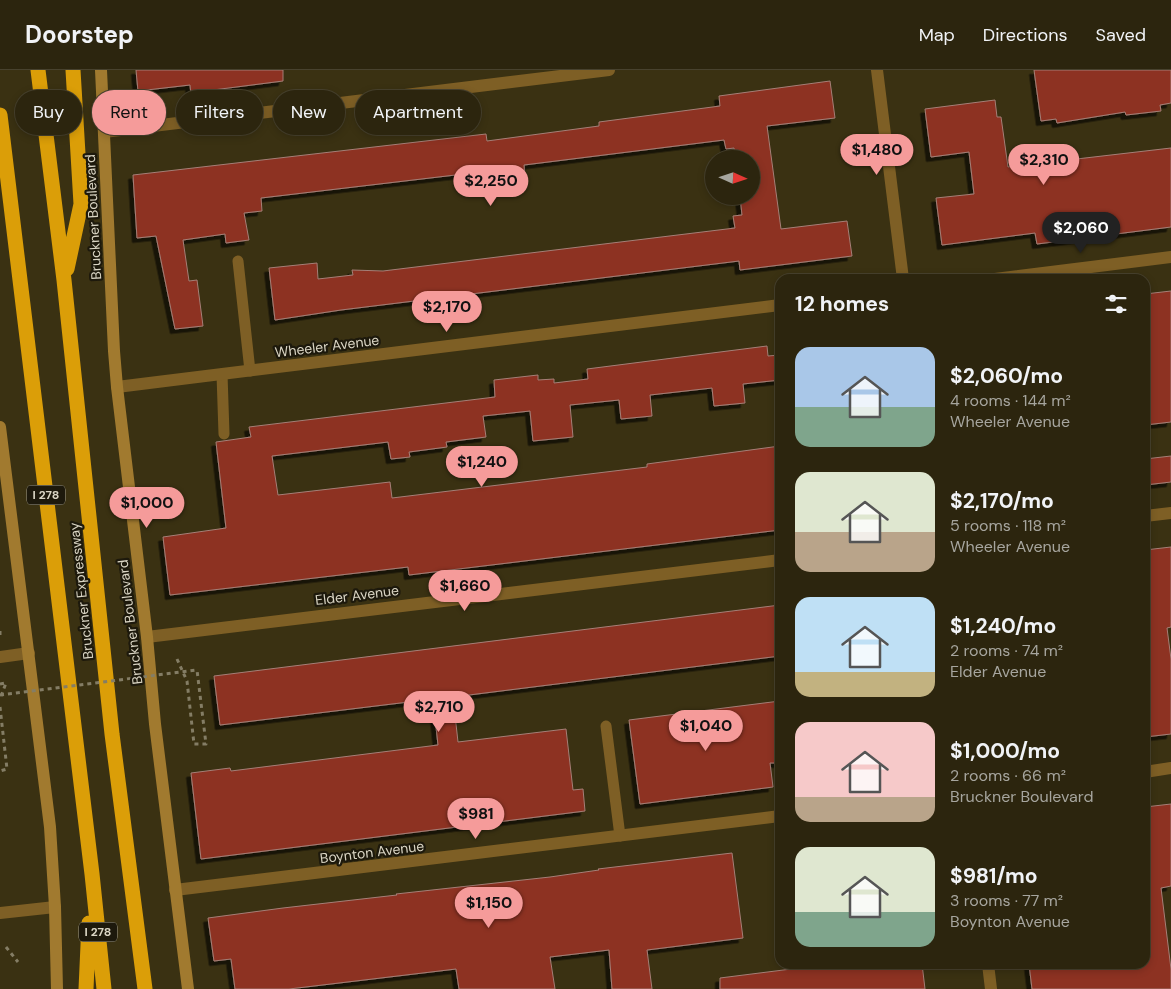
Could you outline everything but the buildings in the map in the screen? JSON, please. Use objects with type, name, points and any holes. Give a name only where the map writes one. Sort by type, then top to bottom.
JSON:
[{"type":"highway","name":"Bruckner Expressway","points":[[38,70],[64,280],[112,734],[145,989]]},
{"type":"highway","points":[[64,280],[81,204],[73,70]]},
{"type":"highway","name":"Bruckner Expressway","points":[[0,115],[92,874],[104,989]]},
{"type":"highway","points":[[86,989],[92,874]]},
{"type":"main road","name":"Bruckner Boulevard","points":[[101,70],[102,90]]},
{"type":"main road","name":"Bruckner Boulevard","points":[[104,135],[117,387],[147,636],[155,724],[188,989]]},
{"type":"main road","points":[[0,427],[6,511],[29,653],[50,827],[55,907],[57,989]]},
{"type":"street","points":[[166,124],[609,70]]},
{"type":"street","points":[[877,70],[902,274]]},
{"type":"street","points":[[1035,274],[1171,257]]},
{"type":"street","name":"Wheeler Avenue","points":[[117,387],[775,306]]},
{"type":"street","points":[[1150,515],[1171,513]]},
{"type":"street","name":"Elder Avenue","points":[[147,636],[775,561]]},
{"type":"street","points":[[0,657],[29,653]]},
{"type":"street","points":[[1150,771],[1171,768]]},
{"type":"street","name":"Boynton Avenue","points":[[176,890],[775,817]]},
{"type":"street","points":[[0,913],[55,907]]},
{"type":"street","points":[[989,969],[991,989]]},
{"type":"lane","points":[[238,261],[250,371]]},
{"type":"lane","points":[[222,374],[224,434]]},
{"type":"lane","points":[[606,726],[620,836]]},
{"type":"path","points":[[0,695],[197,670],[206,744],[194,744],[187,681],[177,659]]},
{"type":"path","points":[[0,684],[6,683],[0,699]]},
{"type":"path","points":[[0,707],[7,770],[0,771]]},
{"type":"path","points":[[6,947],[18,962]]}]
